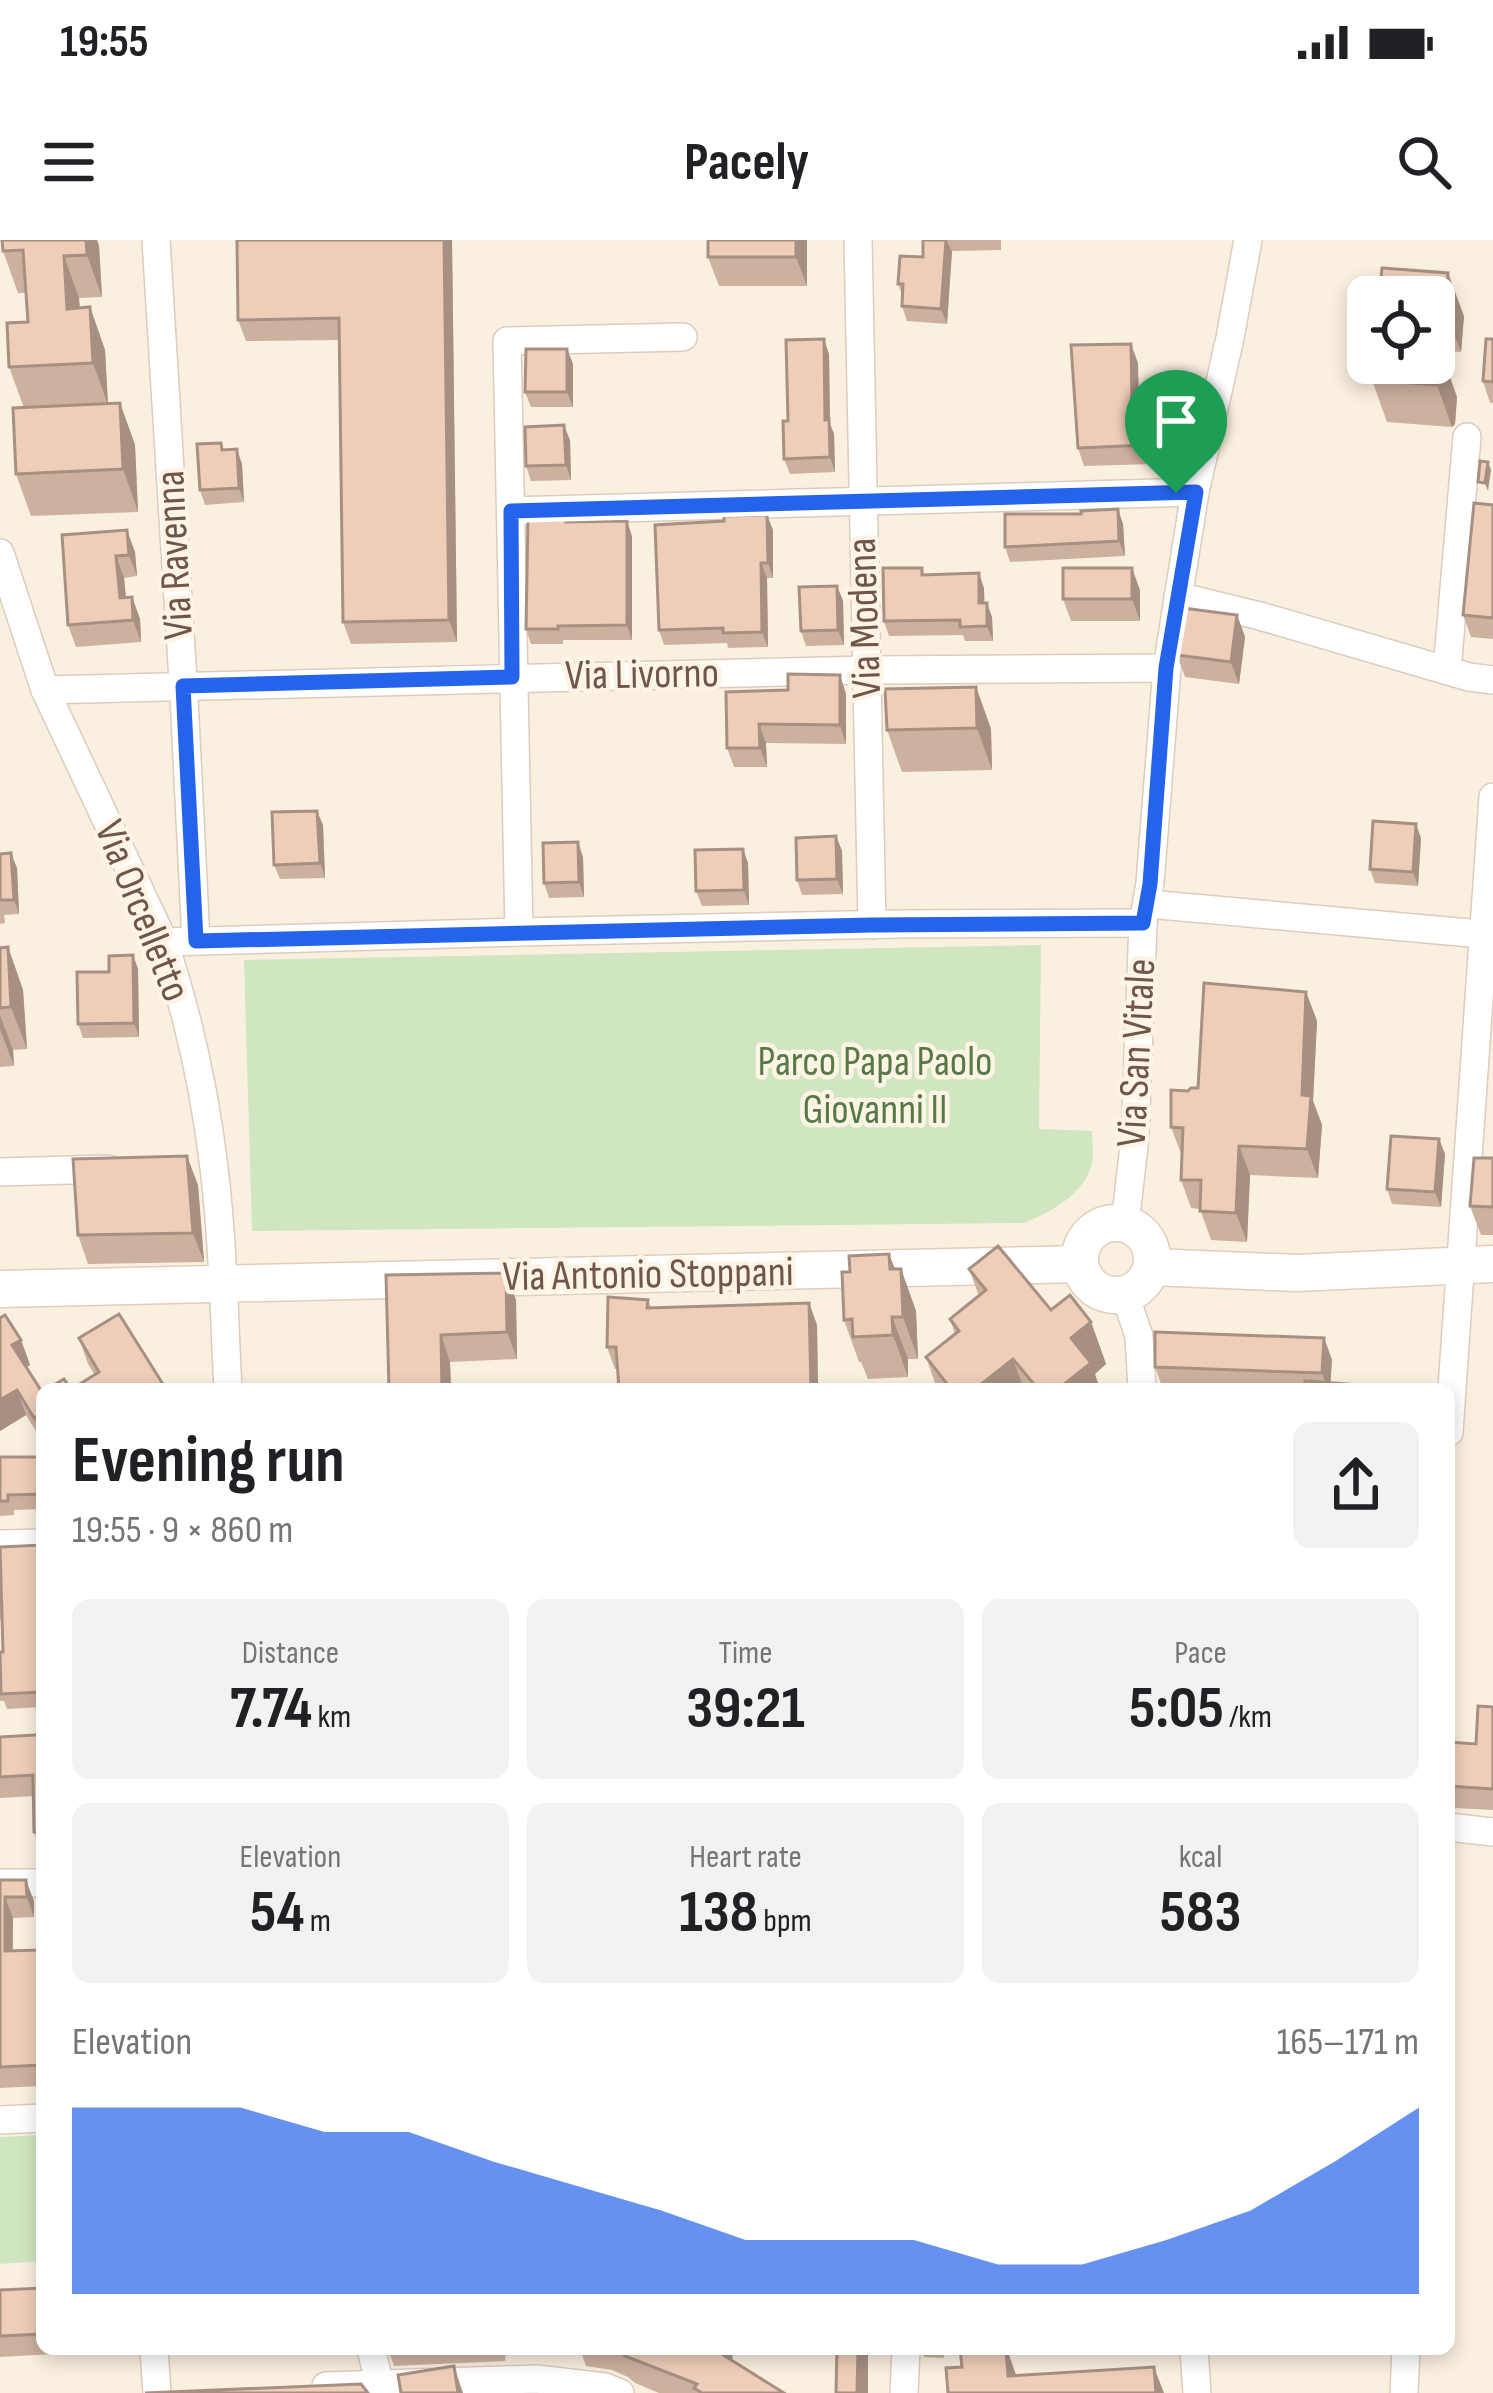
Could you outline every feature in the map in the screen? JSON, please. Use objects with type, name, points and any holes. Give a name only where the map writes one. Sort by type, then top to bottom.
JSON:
[{"type":"street","name":"Via Ravenna","points":[[156,240],[196,941]]},
{"type":"street","name":"Via Modena","points":[[858,240],[872,925]]},
{"type":"street","name":"Via San Vitale","points":[[1125,1224],[1166,668],[1246,241]]},
{"type":"street","points":[[519,932],[507,341],[683,337]]},
{"type":"street","points":[[1447,670],[1467,437]]},
{"type":"street","points":[[511,511],[1196,492]]},
{"type":"street","name":"Via Orcelletto","points":[[0,553],[45,690],[164,943],[178,986],[195,1058],[202,1167],[221,1284],[228,1383]]},
{"type":"street","points":[[1178,596],[1493,680]]},
{"type":"street","name":"Via Livorno","points":[[45,690],[867,670],[1166,668]]},
{"type":"street","points":[[1455,1397],[1478,1265],[1493,797]]},
{"type":"street","points":[[164,943],[1146,914],[1488,934]]},
{"type":"street","points":[[0,1172],[142,1168]]},
{"type":"street","points":[[1113,1223],[1125,1224],[1149,1242],[1152,1267],[1139,1288],[1109,1295],[1083,1275],[1084,1241],[1113,1223]]},
{"type":"street","name":"Via Antonio Stoppani","points":[[0,1289],[1080,1264]]},
{"type":"street","points":[[1152,1267],[1297,1273],[1478,1265]]},
{"type":"street","points":[[1125,1294],[1139,1336],[1142,1383]]},
{"type":"street","points":[[0,1544],[36,1544]]},
{"type":"street","points":[[1455,1828],[1493,1832]]},
{"type":"street","points":[[0,1883],[36,1883]]},
{"type":"street","points":[[0,2120],[36,2118]]},
{"type":"street","points":[[154,2355],[153,2393],[179,2392]]},
{"type":"street","points":[[372,2355],[381,2388]]},
{"type":"street","points":[[514,2355],[514,2380]]},
{"type":"street","points":[[904,2393],[906,2355]]},
{"type":"street","points":[[1194,2355],[1197,2393]]},
{"type":"street","points":[[1404,2393],[1406,2355]]},
{"type":"street","points":[[291,2388],[514,2380],[566,2382],[620,2393]]},
{"type":"green space","name":"Parco Papa Paolo Giovanni II","points":[[1041,945],[1039,1129],[1092,1131],[1093,1156],[1075,1193],[1024,1223],[252,1231],[244,960]]},
{"type":"green space","points":[[36,2135],[36,2261],[0,2264],[0,2137]]},
{"type":"building","points":[[2,240],[86,240],[87,255],[64,256],[67,309],[90,307],[93,363],[9,367],[7,323],[28,322],[23,250],[3,251]]},
{"type":"building","points":[[237,240],[444,240],[449,620],[343,622],[339,318],[238,320]]},
{"type":"building","points":[[708,240],[796,240],[796,257],[708,257]]},
{"type":"building","points":[[923,240],[946,240],[941,309],[902,306],[900,256],[923,257]]},
{"type":"building","points":[[1382,268],[1448,273],[1448,276],[1381,276]]},
{"type":"building","points":[[824,339],[830,457],[784,459],[786,340]]},
{"type":"building","points":[[1486,339],[1493,339],[1493,382],[1483,381]]},
{"type":"building","points":[[1131,344],[1132,404],[1144,404],[1146,445],[1078,448],[1071,345]]},
{"type":"building","points":[[526,349],[567,349],[567,392],[525,392]]},
{"type":"building","points":[[120,403],[123,469],[16,474],[13,408]]},
{"type":"building","points":[[564,425],[566,465],[526,466],[525,427]]},
{"type":"building","points":[[221,443],[222,450],[237,449],[239,488],[200,490],[197,444]]},
{"type":"building","points":[[1480,461],[1488,462],[1485,483],[1478,482]]},
{"type":"building","points":[[1474,503],[1493,505],[1493,618],[1463,615]]},
{"type":"building","points":[[1118,509],[1119,541],[1005,547],[1005,514]]},
{"type":"building","points":[[528,515],[566,516],[566,522],[627,521],[627,625],[526,629]]},
{"type":"building","points":[[767,515],[768,563],[761,563],[762,632],[659,630],[655,525]]},
{"type":"building","points":[[127,530],[129,555],[116,556],[120,598],[132,597],[133,620],[68,625],[62,535]]},
{"type":"building","points":[[883,568],[922,568],[922,575],[979,573],[979,603],[987,603],[987,626],[960,627],[960,620],[884,621]]},
{"type":"building","points":[[1063,568],[1132,568],[1132,599],[1063,599]]},
{"type":"building","points":[[837,586],[838,630],[801,631],[799,587]]},
{"type":"building","points":[[1183,608],[1237,615],[1231,662],[1177,655]]},
{"type":"building","points":[[788,674],[840,675],[840,725],[759,724],[760,748],[727,748],[726,692],[788,690]]},
{"type":"building","points":[[976,687],[977,728],[887,730],[885,689]]},
{"type":"building","points":[[317,811],[320,863],[274,865],[272,812]]},
{"type":"building","points":[[1373,821],[1416,824],[1413,872],[1370,869]]},
{"type":"building","points":[[836,836],[837,879],[797,880],[796,838]]},
{"type":"building","points":[[578,842],[579,882],[544,883],[543,843]]},
{"type":"building","points":[[743,849],[744,890],[696,891],[695,850]]},
{"type":"building","points":[[11,853],[14,900],[0,900],[0,854]]},
{"type":"building","points":[[8,947],[11,1007],[0,1008],[0,948]]},
{"type":"building","points":[[133,955],[134,1023],[78,1024],[77,972],[109,972],[109,956]]},
{"type":"building","points":[[1204,983],[1306,992],[1302,1095],[1311,1096],[1307,1149],[1239,1146],[1236,1213],[1200,1211],[1201,1180],[1181,1180],[1183,1128],[1171,1127],[1171,1090],[1198,1088]]},
{"type":"building","points":[[1391,1136],[1439,1139],[1435,1192],[1387,1189]]},
{"type":"building","points":[[187,1156],[193,1233],[78,1235],[73,1159]]},
{"type":"building","points":[[1474,1158],[1493,1158],[1493,1207],[1470,1206]]},
{"type":"building","points":[[998,1246],[1051,1310],[1070,1295],[1091,1322],[1071,1338],[1091,1363],[1066,1383],[1033,1383],[1013,1359],[983,1383],[946,1383],[926,1357],[959,1331],[950,1319],[986,1290],[969,1269]]},
{"type":"building","points":[[889,1254],[890,1269],[901,1269],[903,1317],[892,1317],[893,1335],[853,1337],[852,1319],[844,1320],[842,1272],[850,1272],[849,1256]]},
{"type":"building","points":[[506,1273],[507,1332],[441,1335],[442,1383],[389,1383],[386,1275]]},
{"type":"building","points":[[608,1297],[648,1300],[647,1308],[809,1303],[811,1383],[619,1383],[616,1347],[607,1347]]},
{"type":"building","points":[[119,1314],[162,1383],[82,1383],[99,1372],[79,1338]]},
{"type":"building","points":[[5,1315],[21,1340],[12,1345],[36,1383],[34,1418],[17,1390],[0,1400],[0,1318]]},
{"type":"building","points":[[1155,1332],[1324,1338],[1322,1373],[1155,1367]]},
{"type":"building","points":[[0,1457],[36,1457],[36,1494],[8,1495],[8,1501],[0,1501]]},
{"type":"building","points":[[36,1545],[36,1692],[1,1694],[0,1547]]},
{"type":"building","points":[[1478,1706],[1493,1707],[1493,1789],[1455,1786],[1455,1742],[1476,1744]]},
{"type":"building","points":[[35,1735],[34,1832],[33,1775],[0,1777],[0,1737]]},
{"type":"building","points":[[0,1880],[26,1880],[27,1897],[5,1897],[5,1951],[36,1950],[36,2065],[0,2067]]},
{"type":"building","points":[[36,2288],[36,2334],[0,2336],[0,2290]]},
{"type":"building","points":[[723,2355],[784,2393],[702,2393],[694,2388],[697,2384],[625,2356]]},
{"type":"building","points":[[837,2355],[858,2355],[857,2393],[836,2393]]},
{"type":"building","points":[[961,2355],[1006,2355],[1008,2376],[1154,2367],[1156,2393],[948,2393],[946,2368],[962,2367]]},
{"type":"building","points":[[454,2366],[458,2393],[401,2393],[398,2375]]},
{"type":"building","points":[[361,2384],[368,2393],[145,2393]]},
{"type":"route","points":[[1196,492],[1166,668],[1143,923],[196,941],[183,686],[512,677],[511,511],[1176,493],[1196,492]]}]
